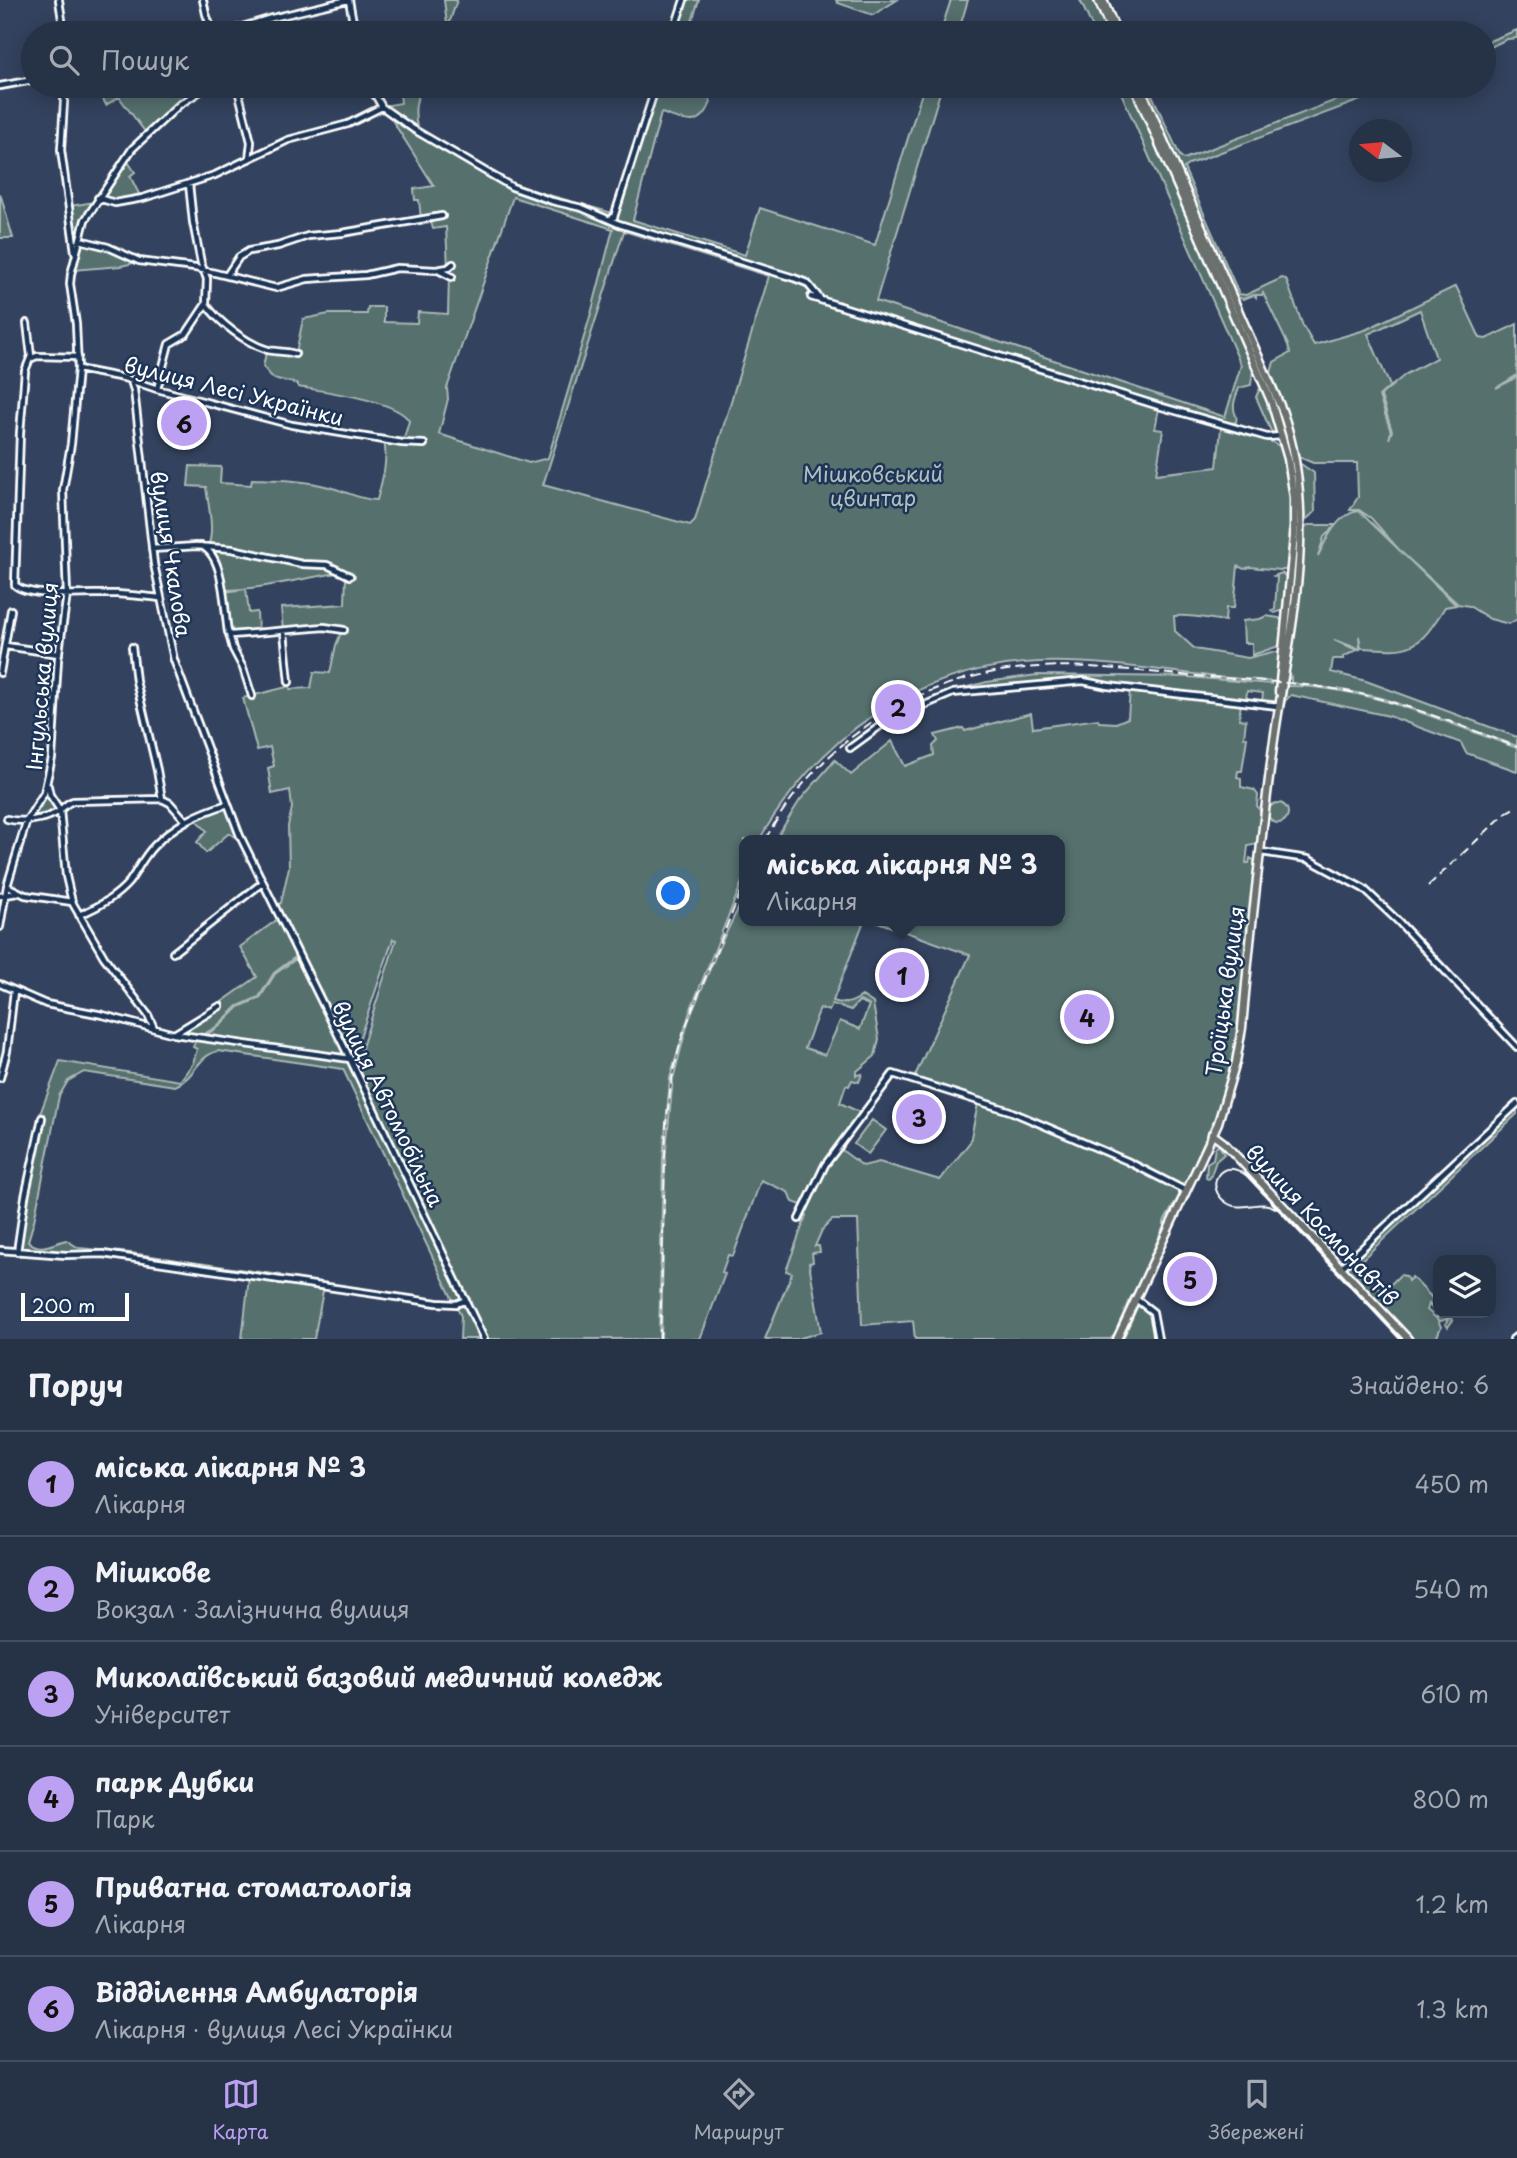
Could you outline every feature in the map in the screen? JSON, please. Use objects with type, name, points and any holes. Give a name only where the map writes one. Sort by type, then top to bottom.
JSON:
[{"type":"main road","points":[[1100,0],[1109,21]]},
{"type":"main road","points":[[1139,98],[1271,401],[1283,436],[1292,480],[1294,536],[1278,708]]},
{"type":"main road","points":[[1145,98],[1268,377],[1290,435],[1299,490],[1301,530],[1293,619],[1284,687],[1278,708]]},
{"type":"main road","name":"Троїцька вулиця","points":[[1117,1339],[1222,1112],[1239,1047],[1278,708]]},
{"type":"main road","name":"вулиця Космонавтів","points":[[1212,1134],[1224,1143],[1408,1339]]},
{"type":"street","points":[[60,0],[63,21]]},
{"type":"street","points":[[203,0],[209,21]]},
{"type":"street","points":[[262,21],[349,0],[353,21]]},
{"type":"street","points":[[677,21],[684,0]]},
{"type":"street","points":[[0,86],[21,82]]},
{"type":"street","name":"Інгульська вулиця","points":[[0,927],[3,896],[27,820],[42,799],[47,784],[52,758],[59,654],[67,594],[63,490],[71,444],[78,357],[70,284],[76,257],[61,149],[64,98]]},
{"type":"street","points":[[76,257],[85,220],[136,144],[190,98]]},
{"type":"street","points":[[240,98],[251,142],[249,159]]},
{"type":"street","points":[[377,98],[382,107],[413,129],[512,187],[794,278],[807,283],[821,300]]},
{"type":"street","points":[[614,219],[652,98]]},
{"type":"street","points":[[98,198],[116,203],[129,202],[189,184],[296,138],[348,124],[382,107]]},
{"type":"street","points":[[251,142],[264,152]]},
{"type":"street","points":[[158,390],[169,344],[186,334],[206,304],[207,284],[193,222],[189,184]]},
{"type":"street","points":[[226,275],[239,257],[249,251],[278,246],[308,236],[442,216]]},
{"type":"street","points":[[80,240],[108,247],[139,261],[172,264],[278,288],[299,280],[366,275],[388,269],[416,267],[447,273],[452,277]]},
{"type":"street","points":[[436,270],[448,268],[453,264]]},
{"type":"street","points":[[207,284],[215,274]]},
{"type":"street","points":[[811,297],[1267,438],[1283,436]]},
{"type":"street","points":[[206,304],[212,313],[249,341],[267,349],[295,354]]},
{"type":"street","points":[[27,323],[30,353],[24,377],[15,585],[20,589],[67,594],[160,598]]},
{"type":"street","points":[[30,353],[37,356],[78,357]]},
{"type":"street","points":[[29,360],[37,356]]},
{"type":"street","name":"вулиця Лесі Українки","points":[[78,369],[292,425],[402,443],[424,444]]},
{"type":"street","name":"вулиця Чкалова","points":[[131,381],[152,549],[171,651],[240,836],[262,883]]},
{"type":"street","points":[[152,549],[201,546],[232,549],[302,564],[322,564],[350,576]]},
{"type":"street","points":[[201,546],[209,551],[216,562],[233,649],[243,668],[252,696]]},
{"type":"street","points":[[0,673],[11,610]]},
{"type":"street","points":[[229,634],[234,636],[324,627],[344,630]]},
{"type":"street","points":[[284,632],[289,682]]},
{"type":"street","points":[[6,646],[59,654]]},
{"type":"street","points":[[132,647],[136,681],[158,770],[162,799]]},
{"type":"street","points":[[850,748],[887,721],[932,700],[960,692],[1086,681],[1278,708]]},
{"type":"street","points":[[47,784],[60,810],[66,876],[72,902],[112,970],[149,1017],[155,1029]]},
{"type":"street","points":[[54,801],[66,804],[102,800],[162,799],[170,803],[185,820]]},
{"type":"street","points":[[7,819],[27,820],[45,816],[60,810],[66,804]]},
{"type":"street","points":[[79,915],[91,910],[124,886],[154,846],[185,820],[228,804]]},
{"type":"street","points":[[1261,852],[1308,859],[1364,889],[1397,920],[1517,1047]]},
{"type":"street","points":[[173,953],[262,883]]},
{"type":"street","name":"вулиця Автомобільна","points":[[262,883],[353,1062],[484,1339]]},
{"type":"street","points":[[7,886],[18,893]]},
{"type":"street","points":[[3,896],[18,893],[72,902]]},
{"type":"street","points":[[0,984],[46,1004],[174,1034],[202,1036],[353,1062]]},
{"type":"street","points":[[0,1078],[7,1051],[14,991]]},
{"type":"street","points":[[174,1034],[220,1006]]},
{"type":"street","points":[[143,1026],[149,1017]]},
{"type":"street","points":[[799,1219],[825,1165],[893,1074],[1010,1111],[1111,1153],[1186,1191]]},
{"type":"street","points":[[1341,1268],[1517,1104]]},
{"type":"street","points":[[18,1252],[25,1197],[42,1118]]},
{"type":"street","points":[[0,1250],[66,1255],[103,1254],[437,1303],[456,1304],[466,1300]]},
{"type":"street","points":[[1136,1299],[1153,1312],[1158,1339]]},
{"type":"green space","points":[[444,0],[457,0],[450,21],[447,21]]},
{"type":"green space","points":[[686,0],[699,0],[692,21],[679,21]]},
{"type":"green space","points":[[836,0],[897,0],[873,15]]},
{"type":"green space","points":[[951,0],[968,0],[962,21],[944,21]]},
{"type":"green space","points":[[1080,0],[1095,0],[1104,21],[1090,21]]},
{"type":"green space","points":[[1517,30],[1517,38],[1496,44],[1496,38]]},
{"type":"green space","points":[[102,98],[117,98],[106,105]]},
{"type":"green space","points":[[120,98],[191,98],[146,133]]},
{"type":"green space","points":[[400,98],[418,98],[417,128],[514,185],[612,213],[616,210],[641,138],[619,209],[610,218],[512,186],[414,128],[383,106],[401,103]]},
{"type":"green space","points":[[655,98],[709,98],[711,102],[707,111],[696,120],[683,120],[661,113],[633,220],[745,255],[760,208],[875,245],[920,98],[938,98],[876,301],[1225,417],[1241,365],[1123,98],[1137,98],[1253,368],[1251,385],[1239,388],[1234,405],[1237,418],[1236,422],[1232,423],[1161,402],[1158,404],[823,299],[808,282],[615,220]]},
{"type":"green space","points":[[1147,98],[1153,98],[1180,156],[1184,159],[1341,98],[1366,98],[1184,168],[1239,294],[1246,295],[1282,278],[1286,279],[1303,326],[1314,345],[1365,330],[1456,286],[1480,338],[1486,339],[1517,324],[1517,375],[1496,388],[1517,377],[1517,619],[1509,624],[1490,619],[1469,606],[1458,604],[1401,552],[1371,518],[1359,510],[1350,510],[1358,497],[1357,463],[1313,463],[1299,457],[1286,409],[1271,373],[1274,362],[1290,353],[1288,345],[1263,293],[1243,299],[1233,296]],"holes":[[[1420,310],[1436,358],[1406,374],[1381,396],[1392,431],[1389,439],[1391,432],[1379,396],[1390,386],[1368,334]]]},
{"type":"green space","name":"Мішковський цвинтар","points":[[387,112],[523,193],[582,208],[621,225],[794,279],[811,291],[808,298],[1159,408],[1155,429],[1163,430],[1156,474],[1217,467],[1221,428],[1265,439],[1286,452],[1294,513],[1291,564],[1285,570],[1250,567],[1244,569],[1238,566],[1234,608],[1226,608],[1225,621],[1174,616],[1175,631],[1195,649],[1248,658],[1281,652],[1276,703],[1262,702],[1263,693],[1247,691],[1246,701],[1079,680],[954,692],[987,682],[1037,675],[1188,677],[1272,682],[1102,664],[1039,662],[994,667],[951,678],[912,693],[875,714],[842,739],[811,769],[784,802],[762,835],[739,835],[739,889],[690,1011],[670,1078],[663,1159],[659,1339],[486,1339],[357,1070],[396,940],[393,939],[353,1058],[275,906],[281,903],[289,867],[288,826],[292,808],[290,790],[272,794],[268,768],[274,766],[270,747],[257,750],[243,698],[287,687],[288,682],[290,689],[311,688],[314,672],[330,673],[340,628],[324,626],[283,630],[281,608],[345,604],[346,576],[355,575],[324,564],[284,558],[297,563],[325,566],[337,573],[267,586],[224,590],[216,562],[208,549],[214,547],[208,546],[211,525],[206,487],[188,486],[190,466],[221,467],[220,483],[251,485],[252,479],[301,482],[377,500],[385,463],[384,440],[403,442],[409,421],[390,407],[375,402],[298,387],[298,384],[273,378],[263,367],[267,348],[296,353],[303,319],[329,314],[367,314],[368,307],[384,307],[384,322],[417,323],[418,312],[448,314],[449,277],[435,271],[435,268],[448,267],[446,227],[433,229],[430,218],[421,219],[419,200],[415,200],[414,189],[434,186]],"holes":[[[513,197],[613,229],[548,458],[529,463],[439,434],[448,399],[447,388]],[[624,231],[769,276],[695,520],[690,525],[543,485]]]},
{"type":"green space","points":[[126,159],[135,172],[130,176],[141,198],[120,202],[101,198]]},
{"type":"green space","points":[[0,193],[13,238],[0,238]]},
{"type":"green space","points":[[94,202],[79,230],[75,230],[70,206]]},
{"type":"green space","points":[[83,243],[108,248],[138,262],[73,270]]},
{"type":"green space","points":[[1259,390],[1263,391],[1278,429],[1275,434],[1271,431],[1256,397]]},
{"type":"green space","points":[[1298,462],[1314,473],[1315,512],[1303,522]]},
{"type":"green space","points":[[1359,511],[1456,605],[1445,607],[1427,633],[1411,646],[1391,649],[1361,648],[1359,636],[1360,649],[1334,640],[1357,650],[1343,657],[1344,659],[1333,659],[1331,672],[1366,681],[1517,737],[1517,746],[1382,698],[1291,683],[1291,677],[1286,682],[1304,528],[1308,525],[1336,525],[1324,537],[1318,556],[1339,522],[1345,516]]},
{"type":"green space","points":[[1282,573],[1287,578],[1284,610],[1275,613],[1272,611],[1275,610],[1277,577],[1274,576]]},
{"type":"green space","points":[[246,589],[249,613],[257,612],[258,633],[229,633],[224,592]]},
{"type":"green space","points":[[1266,616],[1279,618],[1283,622],[1282,645],[1252,655],[1252,643],[1244,643],[1243,621]]},
{"type":"green space","points":[[1286,686],[1316,687],[1375,698],[1517,748],[1517,771],[1466,753],[1461,743],[1389,716],[1291,695],[1285,701],[1283,711],[1280,711]]},
{"type":"green space","points":[[1130,689],[1241,703],[1239,719],[1246,720],[1244,737],[1247,738],[1242,771],[1238,771],[1237,777],[1241,778],[1241,787],[1254,790],[1258,795],[1257,806],[1262,814],[1258,844],[1248,846],[1246,863],[1249,863],[1250,858],[1256,861],[1233,1061],[1219,1109],[1186,1182],[1174,1187],[1179,1191],[1179,1196],[1164,1222],[1117,1331],[1110,1339],[915,1339],[913,1321],[862,1325],[858,1220],[832,1220],[822,1230],[815,1246],[819,1246],[820,1252],[812,1253],[813,1262],[809,1263],[821,1332],[797,1339],[765,1339],[792,1273],[786,1271],[806,1216],[803,1214],[827,1166],[842,1144],[843,1151],[863,1166],[879,1162],[940,1180],[970,1142],[979,1099],[917,1079],[915,1076],[970,955],[889,926],[1065,926],[1065,835],[778,835],[800,800],[835,760],[851,775],[892,741],[905,766],[934,755],[933,746],[938,741],[935,735],[963,728],[965,731],[1031,713],[1033,728],[1098,719],[1099,722],[1116,723],[1128,718]]},
{"type":"green space","points":[[47,788],[57,811],[30,818]]},
{"type":"green space","points":[[1278,803],[1285,806],[1288,813],[1285,820],[1278,823],[1271,820],[1268,813],[1271,806]]},
{"type":"green space","points":[[226,807],[238,837],[229,833],[206,853],[197,842],[207,831],[193,817]]},
{"type":"green space","points":[[739,907],[739,926],[862,926],[833,1001],[848,1003],[862,996],[873,1003],[879,1039],[875,1056],[856,1072],[856,1075],[862,1074],[859,1082],[852,1080],[849,1086],[846,1085],[840,1103],[861,1113],[824,1164],[804,1206],[793,1202],[788,1192],[761,1180],[733,1256],[728,1255],[722,1272],[725,1274],[700,1339],[661,1339],[665,1159],[673,1079],[688,1022]],"holes":[[[859,1001],[869,1005],[860,1029],[840,1021],[825,1055],[805,1048],[820,1008],[829,1011],[832,1004],[851,1010]]]},
{"type":"green space","points":[[278,919],[296,954],[294,958],[274,973],[259,997],[238,1006],[216,1027],[202,1035],[178,1033],[257,977],[240,947]]},
{"type":"green space","points":[[296,959],[345,1056],[206,1035],[220,1026],[239,1007],[260,998],[275,974]]},
{"type":"green space","points":[[197,1037],[348,1061],[463,1300],[454,1302],[343,1069],[218,1051],[205,1058],[187,1078],[175,1086],[84,1072],[68,1081],[59,1096],[28,1241],[42,1247],[66,1240],[79,1248],[280,1275],[282,1279],[103,1253],[21,1250],[19,1237],[42,1121],[43,1115],[40,1114],[60,1061],[180,1081],[193,1063],[197,1049],[193,1047]]},
{"type":"green space","points":[[1517,1107],[1517,1114],[1356,1265],[1383,1292],[1400,1275],[1406,1276],[1408,1281],[1412,1277],[1433,1299],[1433,1310],[1429,1304],[1427,1310],[1433,1318],[1449,1318],[1438,1320],[1441,1327],[1436,1339],[1412,1339],[1347,1270],[1348,1264]]},
{"type":"green space","points":[[872,1120],[886,1130],[868,1154],[854,1144]]},
{"type":"green space","points":[[1219,1145],[1224,1154],[1216,1161],[1208,1179],[1207,1163],[1213,1159],[1215,1148]]},
{"type":"green space","points":[[249,1277],[327,1288],[323,1291],[314,1339],[242,1339]]},
{"type":"green space","points":[[465,1303],[482,1339],[460,1339],[461,1316],[456,1306]]},
{"type":"green space","points":[[1138,1305],[1152,1313],[1157,1339],[1123,1339]]},
{"type":"green space","points":[[1449,1318],[1453,1320],[1448,1327],[1445,1324]]},
{"type":"tram line","points":[[1275,1208],[1263,1204],[1239,1207],[1227,1203],[1216,1189],[1218,1175],[1229,1169],[1238,1170],[1247,1176],[1400,1339]]},
{"type":"railway","points":[[768,835],[788,804],[815,771],[845,742],[916,697],[955,682],[996,672],[1057,666],[1092,667],[1313,686],[1356,693],[1397,704],[1517,747]]},
{"type":"railway","points":[[1428,886],[1507,812],[1517,806]]},
{"type":"railway","points":[[660,1339],[666,1124],[672,1078],[692,1010],[739,896]]},
{"type":"place","name":"Відділення Амбулаторія","points":[[184,423]]},
{"type":"place","name":"Мішкове","points":[[898,707]]},
{"type":"place","name":"міська лікарня № 3","points":[[902,975]]},
{"type":"place","name":"парк Дубки","points":[[1087,1017]]},
{"type":"place","name":"Миколаївський базовий медичний коледж","points":[[919,1117]]},
{"type":"place","name":"Приватна стоматологія","points":[[1190,1279]]}]
